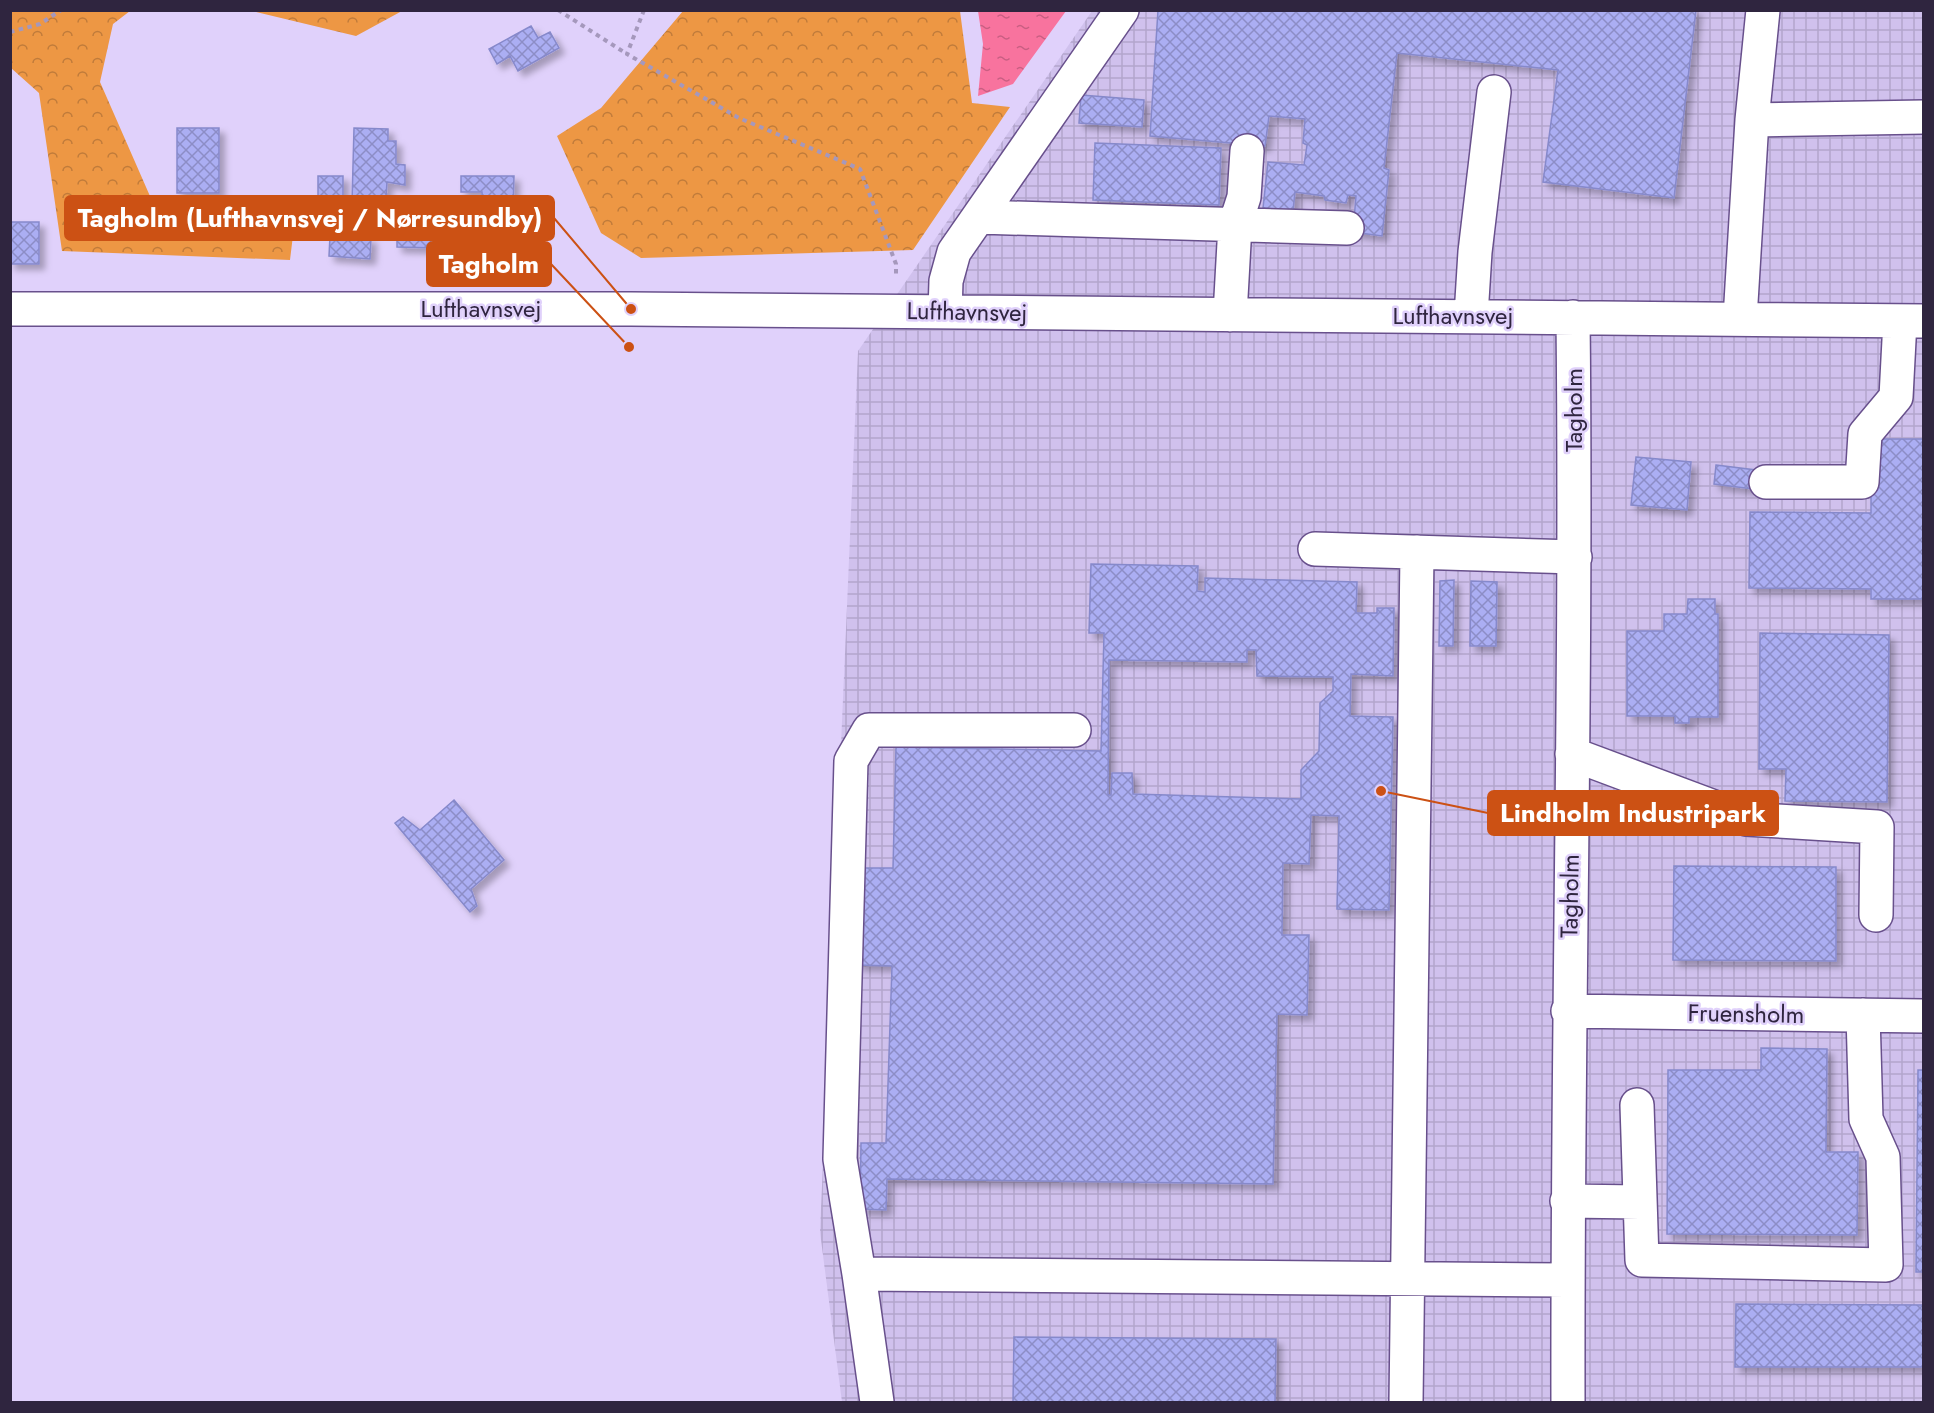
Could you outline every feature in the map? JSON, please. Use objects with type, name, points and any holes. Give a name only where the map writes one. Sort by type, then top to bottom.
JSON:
[{"type":"street","points":[[945,312],[946,281],[954,252],[1122,10]]},
{"type":"street","points":[[1740,319],[1752,120],[1763,10]]},
{"type":"street","points":[[1471,316],[1475,252],[1494,92]]},
{"type":"street","points":[[1752,120],[1923,117]]},
{"type":"street","points":[[1230,315],[1235,225],[1244,197],[1247,151]]},
{"type":"street","points":[[979,217],[1347,228]]},
{"type":"street","name":"Lufthavnsvej","points":[[10,309],[473,308],[1912,321]]},
{"type":"street","name":"Tagholm","points":[[1568,1402],[1568,1011],[1575,557],[1573,317]]},
{"type":"street","points":[[1766,482],[1862,482],[1865,434],[1896,397],[1912,321]]},
{"type":"street","points":[[1316,549],[1575,557]]},
{"type":"street","points":[[1406,1402],[1417,552]]},
{"type":"street","points":[[877,1402],[860,1274],[840,1159],[851,761],[869,730],[1074,730]]},
{"type":"street","points":[[1572,754],[1746,819],[1877,826],[1876,915]]},
{"type":"street","name":"Fruensholm","points":[[1568,1011],[1923,1016]]},
{"type":"street","points":[[1637,1105],[1642,1260],[1886,1265],[1883,1157],[1866,1119],[1863,1015]]},
{"type":"street","points":[[1567,1201],[1640,1202]]},
{"type":"street","points":[[860,1274],[1568,1280]]},
{"type":"path","points":[[10,32],[40,24],[61,10]]},
{"type":"path","points":[[558,10],[627,54],[739,118],[860,169],[896,264],[895,312]]},
{"type":"path","points":[[627,54],[644,10]]},
{"type":"shaded area","points":[[1092,11],[1923,11],[1923,1402],[842,1402],[820,1232],[858,351]]},
{"type":"green space","points":[[11,10],[130,11],[113,24],[100,82],[153,203],[294,227],[290,260],[62,251],[39,93],[11,68]]},
{"type":"green space","points":[[252,11],[402,11],[356,36]]},
{"type":"green space","points":[[683,11],[960,11],[972,103],[1010,107],[913,250],[641,258],[601,233],[557,136],[601,108]]},
{"type":"water","points":[[978,10],[1066,11],[1013,84],[978,96],[983,44]]},
{"type":"building","points":[[1158,10],[1696,10],[1674,198],[1543,182],[1558,70],[1397,53],[1384,168],[1389,170],[1382,236],[1353,232],[1356,196],[1348,195],[1346,203],[1325,200],[1324,196],[1295,192],[1293,211],[1263,208],[1268,162],[1304,165],[1307,145],[1303,143],[1305,119],[1269,116],[1265,146],[1150,136]]},
{"type":"building","points":[[531,26],[538,38],[550,32],[559,48],[518,71],[510,56],[497,64],[489,49]]},
{"type":"building","points":[[1081,95],[1144,100],[1142,127],[1079,123]]},
{"type":"building","points":[[177,128],[219,128],[219,193],[177,193]]},
{"type":"building","points":[[354,128],[388,129],[388,141],[396,141],[396,164],[405,165],[405,185],[387,182],[386,198],[477,201],[477,222],[483,233],[476,249],[397,247],[397,224],[373,222],[373,209],[356,209],[356,202],[352,202]]},
{"type":"building","points":[[1095,143],[1221,148],[1219,205],[1093,200]]},
{"type":"building","points":[[318,176],[343,176],[343,199],[328,200],[328,207],[318,207]]},
{"type":"building","points":[[461,176],[514,176],[513,210],[508,210],[508,229],[482,229],[482,192],[461,192]]},
{"type":"building","points":[[10,222],[39,222],[39,264],[10,264]]},
{"type":"building","points":[[330,236],[371,238],[370,259],[329,256]]},
{"type":"building","points":[[1871,439],[1924,439],[1924,599],[1871,599],[1871,589],[1749,588],[1750,512],[1871,513]]},
{"type":"building","points":[[1636,457],[1691,462],[1687,510],[1631,505]]},
{"type":"building","points":[[1716,465],[1756,470],[1753,489],[1714,484]]},
{"type":"building","points":[[1091,564],[1198,566],[1197,591],[1205,592],[1205,578],[1357,582],[1356,613],[1377,613],[1377,608],[1394,608],[1393,676],[1351,674],[1350,716],[1393,717],[1389,910],[1337,909],[1339,816],[1311,815],[1309,864],[1283,863],[1282,935],[1309,935],[1307,1015],[1277,1014],[1273,1184],[887,1179],[886,1210],[860,1209],[861,1143],[886,1143],[892,966],[857,965],[860,868],[893,868],[896,747],[1101,751],[1104,633],[1089,633]],"holes":[[[1247,650],[1256,650],[1257,676],[1333,677],[1333,691],[1320,703],[1319,751],[1301,770],[1301,799],[1133,794],[1132,773],[1112,773],[1111,795],[1108,795],[1109,660],[1247,662]]]},
{"type":"building","points":[[1454,580],[1453,646],[1439,646],[1440,581]]},
{"type":"building","points":[[1471,581],[1497,582],[1496,646],[1470,646]]},
{"type":"building","points":[[1688,599],[1715,599],[1715,614],[1718,614],[1718,717],[1689,717],[1689,723],[1675,723],[1675,716],[1627,716],[1627,631],[1664,631],[1664,614],[1687,614]]},
{"type":"building","points":[[1760,633],[1889,635],[1887,802],[1785,801],[1786,769],[1759,769]]},
{"type":"building","points":[[454,800],[504,860],[471,889],[477,906],[470,912],[395,823],[403,817],[420,830]]},
{"type":"building","points":[[1674,866],[1836,867],[1836,961],[1673,960]]},
{"type":"building","points":[[1761,1048],[1827,1049],[1826,1152],[1858,1152],[1857,1235],[1667,1234],[1668,1070],[1761,1070]]},
{"type":"building","points":[[1918,1070],[1924,1070],[1924,1272],[1916,1272]]},
{"type":"building","points":[[1736,1304],[1924,1305],[1924,1367],[1735,1367]]},
{"type":"building","points":[[1014,1337],[1276,1339],[1275,1402],[1013,1402]]},
{"type":"place","name":"Tagholm (Lufthavnsvej / Nørresundby)","points":[[631,309]]},
{"type":"place","name":"Tagholm","points":[[629,347]]},
{"type":"place","name":"Lindholm Industripark","points":[[1381,791]]}]
